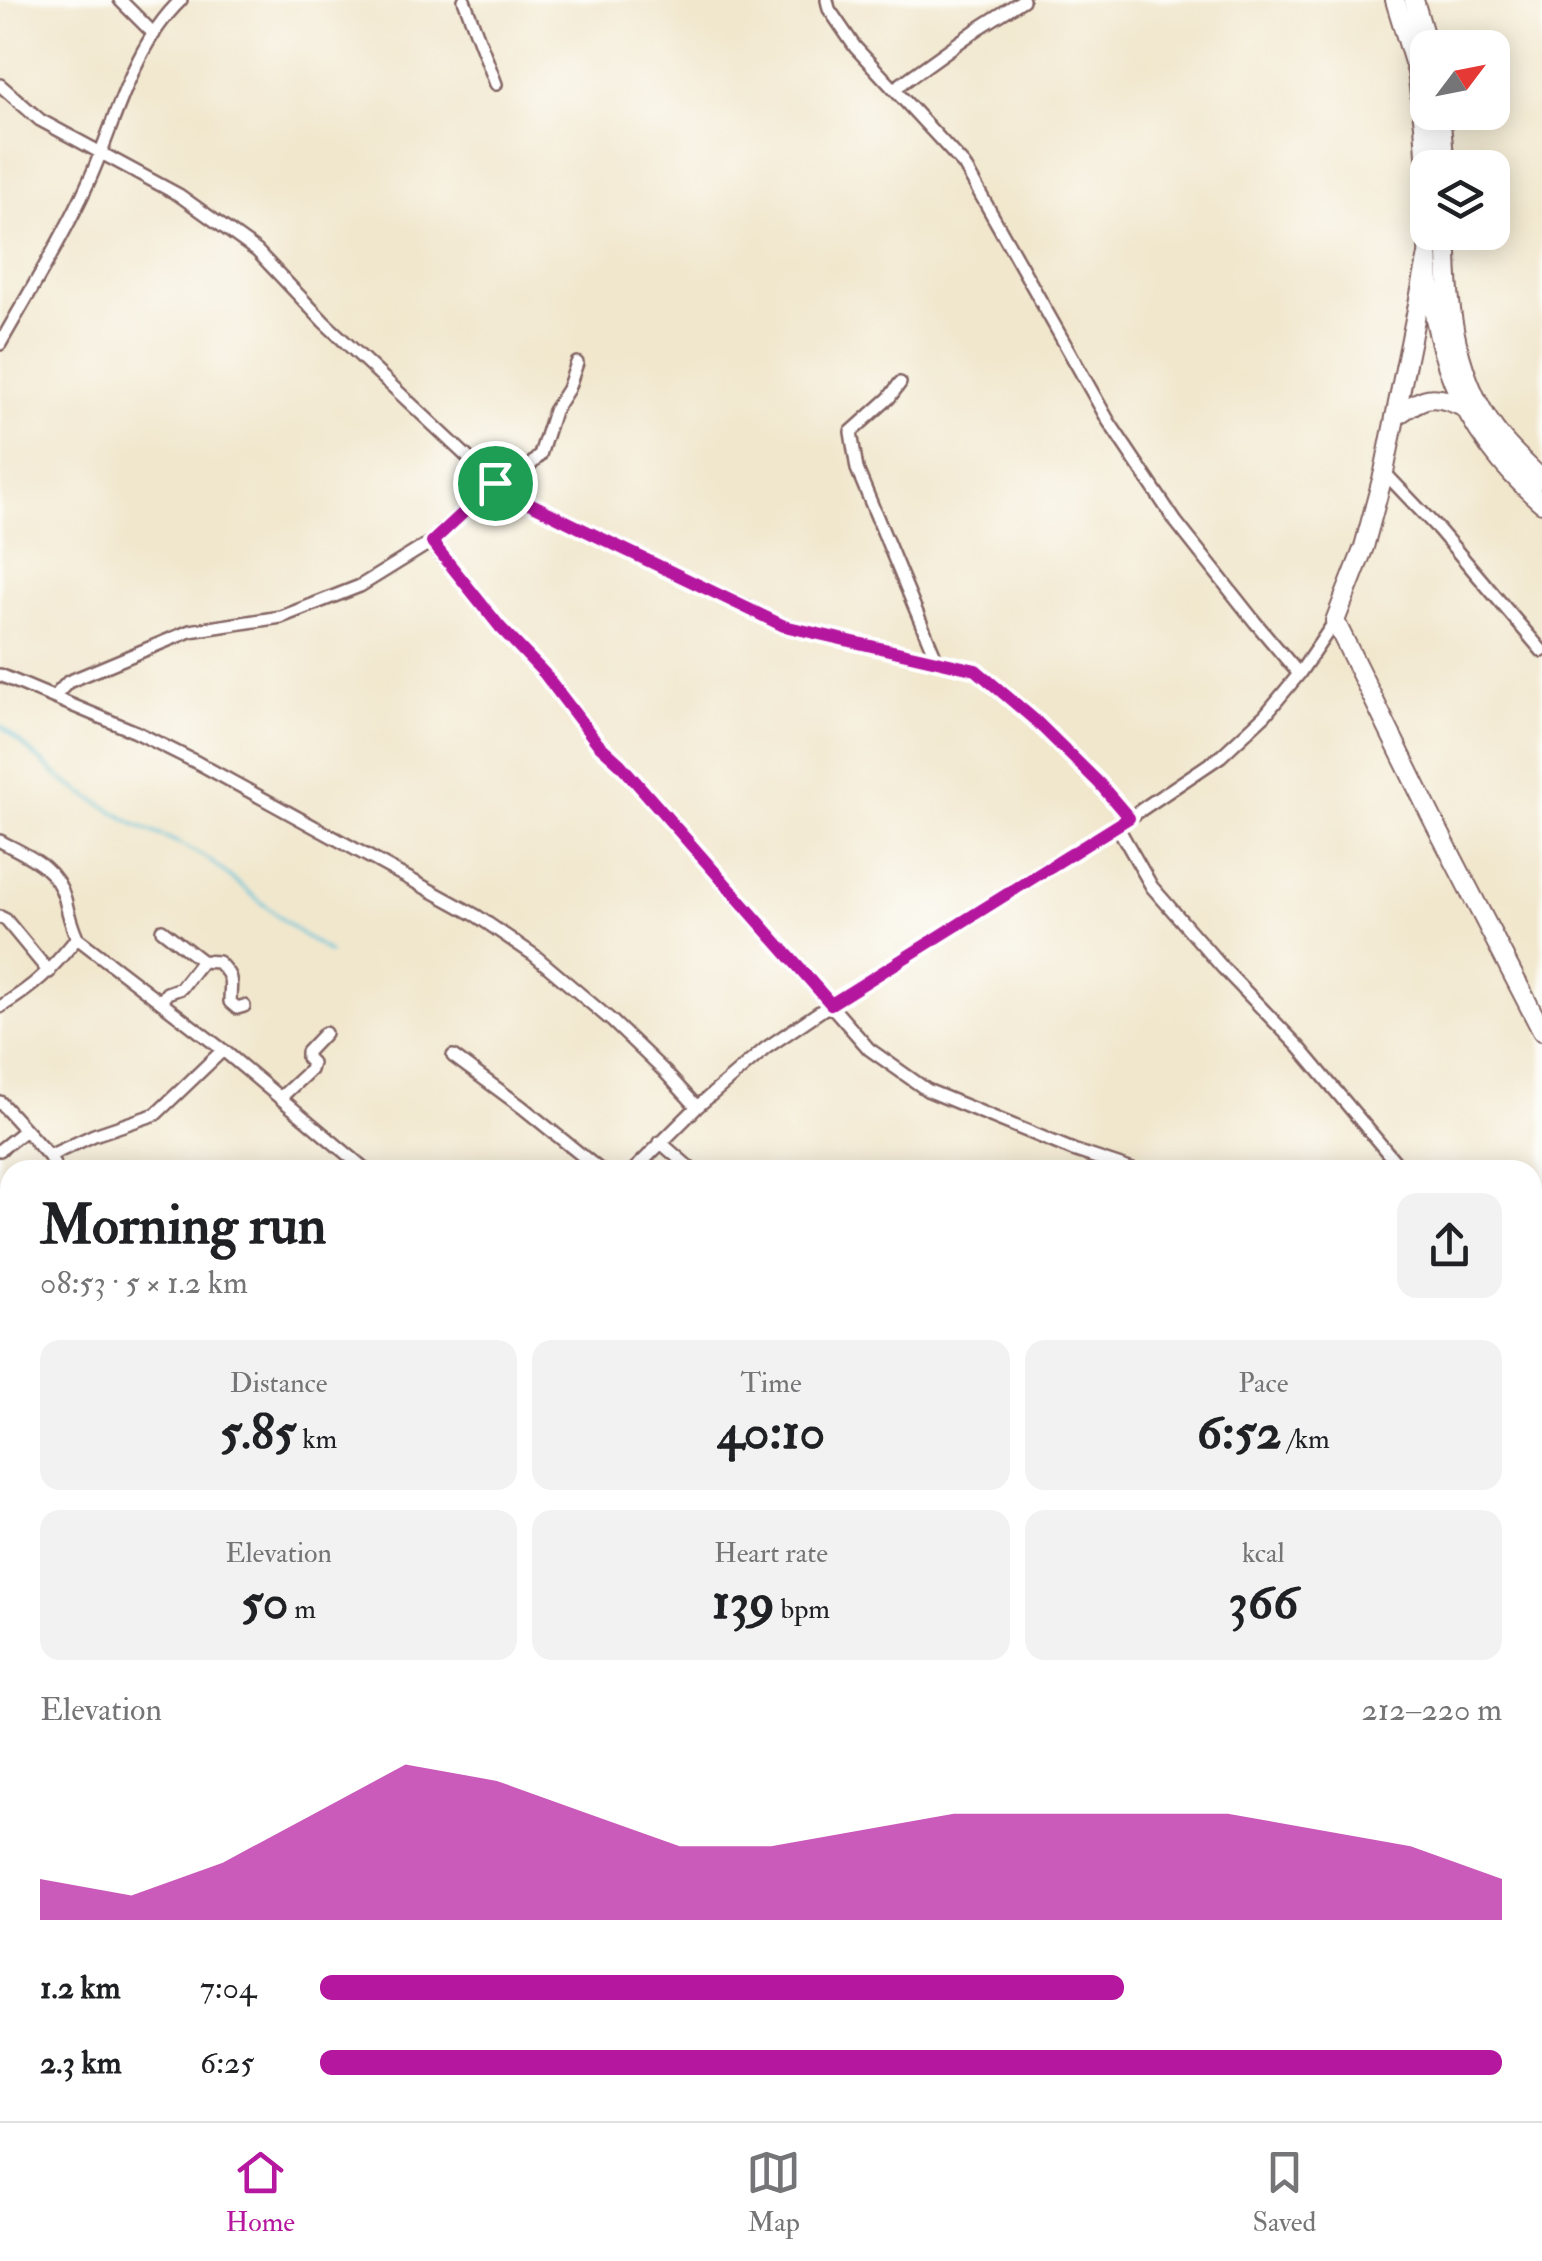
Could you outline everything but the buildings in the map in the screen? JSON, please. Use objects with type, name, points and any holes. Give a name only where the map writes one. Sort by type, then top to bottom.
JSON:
[{"type":"main road","points":[[1395,0],[1417,72],[1426,150]]},
{"type":"main road","points":[[1414,0],[1423,30]]},
{"type":"main road","points":[[1428,250],[1433,314],[1446,368],[1464,408],[1493,453],[1542,503]]},
{"type":"main road","points":[[1447,250],[1458,354],[1476,398],[1502,438],[1542,480]]},
{"type":"main road","points":[[1428,255],[1384,472],[1364,547],[1335,622],[1542,1032]]},
{"type":"main road","points":[[1395,417],[1414,403],[1432,397],[1464,408]]},
{"type":"street","points":[[120,0],[154,34]]},
{"type":"street","points":[[0,344],[86,188],[121,100],[154,34],[182,0]]},
{"type":"street","points":[[464,0],[496,84]]},
{"type":"street","points":[[827,0],[855,47],[964,165],[1109,422],[1176,522],[1300,674]]},
{"type":"street","points":[[894,89],[1022,0]]},
{"type":"street","points":[[0,85],[40,120],[179,195],[258,252],[324,322],[511,494],[784,626],[976,670],[1036,721],[1129,818]]},
{"type":"street","points":[[511,494],[522,474],[540,455],[554,411],[577,364]]},
{"type":"street","points":[[900,384],[851,432],[857,469],[936,661]]},
{"type":"street","points":[[1384,472],[1542,651]]},
{"type":"street","points":[[55,696],[68,682],[190,631],[281,618],[360,586],[432,542],[495,483]]},
{"type":"street","points":[[432,542],[500,627],[544,673],[598,744],[620,764],[869,1049],[927,1090],[1103,1160]]},
{"type":"street","points":[[643,1160],[766,1048],[1221,756],[1265,715],[1300,674],[1335,622]]},
{"type":"street","points":[[0,675],[55,696],[198,763],[477,916],[534,955],[599,1010],[664,1071],[696,1108]]},
{"type":"street","points":[[1117,826],[1152,887],[1298,1047],[1394,1160]]},
{"type":"street","points":[[0,841],[46,866],[58,880],[77,938],[223,1050],[354,1160]]},
{"type":"street","points":[[0,917],[49,972]]},
{"type":"street","points":[[162,930],[202,961],[218,962],[232,980],[230,1002],[237,1008],[244,1006]]},
{"type":"street","points":[[0,1007],[49,972],[77,938]]},
{"type":"street","points":[[161,1002],[167,993],[181,988],[202,961]]},
{"type":"street","points":[[280,1098],[310,1070],[312,1064],[306,1052],[325,1034]]},
{"type":"street","points":[[49,1156],[156,1114],[223,1050]]},
{"type":"street","points":[[453,1056],[588,1160]]},
{"type":"street","points":[[0,1102],[52,1160]]},
{"type":"street","points":[[0,1150],[24,1130]]},
{"type":"street","points":[[660,1142],[681,1160]]},
{"type":"waterway","points":[[0,725],[65,782],[134,824],[208,859],[330,953]]},
{"type":"route","points":[[495,483],[784,626],[976,670],[1036,721],[1129,818],[831,1004],[620,764],[598,744],[544,673],[500,627],[432,542],[495,483]]}]
